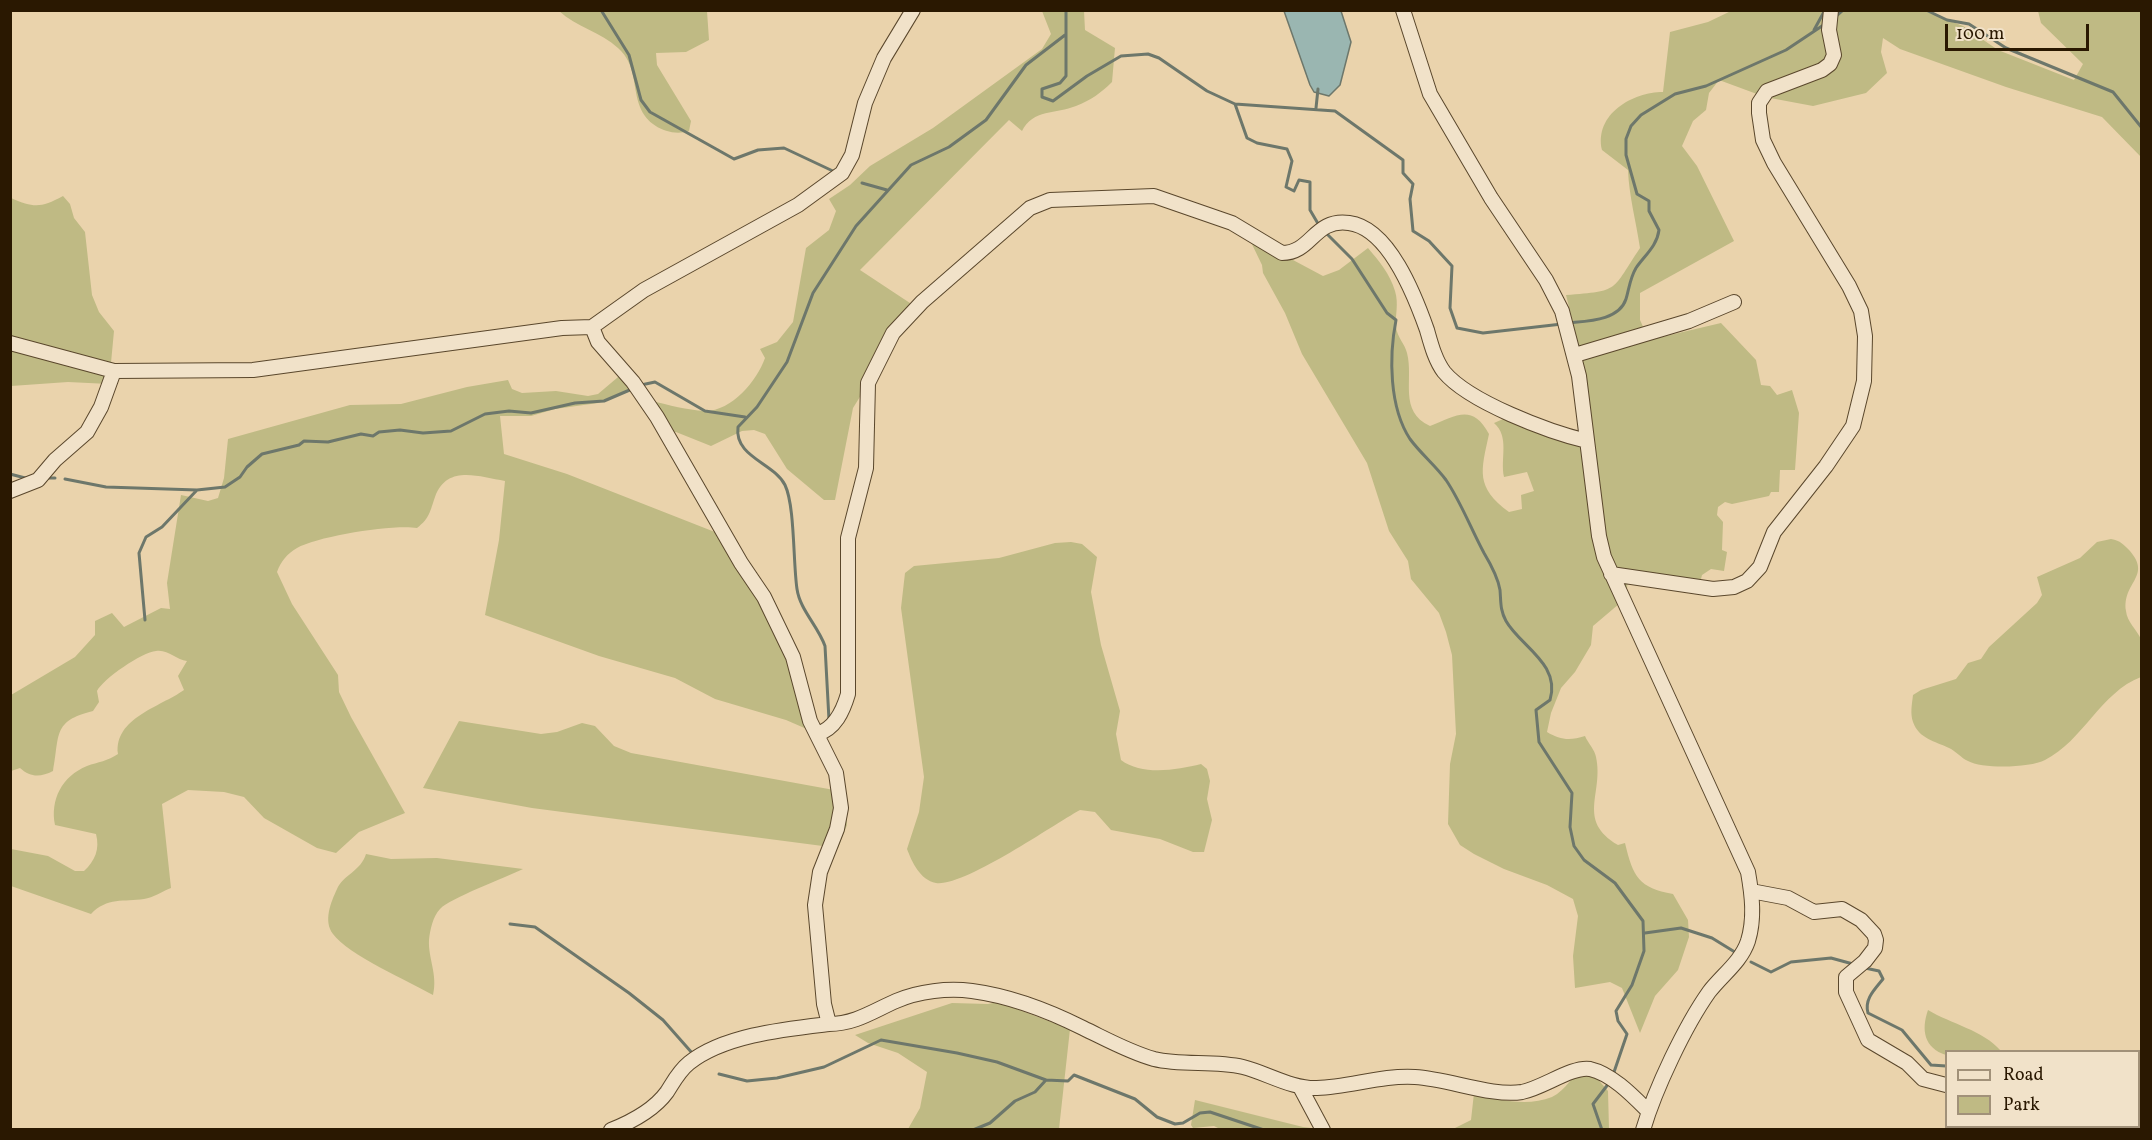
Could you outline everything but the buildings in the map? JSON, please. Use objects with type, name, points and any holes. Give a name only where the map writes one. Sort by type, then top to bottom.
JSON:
[{"type":"street","points":[[10,342],[114,371],[253,370],[562,328],[592,327],[644,290],[798,205],[842,173],[852,155],[865,103],[884,58],[913,10]]},
{"type":"street","points":[[1403,10],[1430,94],[1491,198],[1546,280],[1563,311],[1575,355],[1599,536],[1611,574],[1749,872],[1753,915],[1744,950],[1709,993],[1648,1111],[1643,1130]]},
{"type":"street","points":[[1611,574],[1713,589],[1734,587],[1747,581],[1760,567],[1774,532],[1826,466],[1853,426],[1864,381],[1865,336],[1861,311],[1849,286],[1774,163],[1763,140],[1759,112],[1759,102],[1767,91],[1815,74],[1833,60],[1829,20],[1832,10]]},
{"type":"street","points":[[817,734],[830,728],[843,710],[848,694],[848,537],[866,468],[868,383],[886,344],[906,318],[988,243],[1036,205],[1068,198],[1117,199],[1154,196],[1232,224],[1282,254],[1299,250],[1315,232],[1328,225],[1342,223],[1358,225],[1371,231],[1389,250],[1412,295],[1439,363],[1450,378],[1489,403],[1553,431],[1587,441]]},
{"type":"street","points":[[1575,355],[1689,321],[1734,302]]},
{"type":"street","points":[[592,327],[604,351],[636,387],[657,417],[741,563],[764,597],[793,657],[810,721],[836,773],[841,794],[837,829],[820,872],[815,905],[822,993],[829,1024]]},
{"type":"street","points":[[10,491],[38,480],[54,460],[87,432],[101,407],[114,371]]},
{"type":"street","points":[[1752,891],[1788,898],[1814,912],[1842,909],[1861,920],[1874,934],[1875,948],[1865,961],[1846,977],[1844,987],[1865,1035],[1877,1047],[1907,1063],[1923,1079],[1945,1084]]},
{"type":"street","points":[[611,1130],[659,1102],[681,1071],[697,1057],[741,1039],[768,1032],[853,1022],[897,1001],[921,993],[972,991],[1010,999],[1033,1007],[1155,1059],[1235,1065],[1300,1087],[1325,1088],[1379,1078],[1412,1077],[1447,1080],[1491,1091],[1513,1093],[1534,1089],[1580,1069],[1593,1070],[1615,1082],[1648,1111]]},
{"type":"street","points":[[1300,1087],[1323,1130]]},
{"type":"green space","points":[[559,11],[707,11],[709,40],[686,52],[656,53],[657,65],[691,121],[689,131],[667,131],[648,120],[640,107],[631,69],[624,55],[611,42]]},
{"type":"green space","points":[[1042,11],[1084,11],[1085,30],[1115,48],[1112,82],[1096,96],[1081,104],[1032,119],[1022,131],[1009,120],[860,270],[919,309],[906,323],[853,408],[835,500],[824,500],[787,469],[765,434],[754,430],[742,431],[711,446],[676,432],[667,435],[652,401],[691,410],[714,410],[742,394],[756,376],[765,358],[760,349],[777,342],[793,322],[806,248],[829,230],[836,211],[829,199],[850,185],[870,166],[933,128],[1042,49],[1051,34]]},
{"type":"green space","points":[[1731,11],[1925,11],[1963,26],[1998,50],[2074,80],[2083,64],[2041,23],[2038,11],[2141,11],[2141,157],[2102,117],[2006,87],[1900,49],[1883,38],[1881,52],[1887,73],[1866,93],[1813,106],[1765,97],[1719,80],[1709,93],[1706,110],[1693,121],[1682,146],[1697,166],[1734,241],[1640,293],[1640,320],[1649,340],[1721,323],[1756,360],[1761,385],[1770,386],[1777,395],[1792,390],[1799,413],[1795,470],[1780,470],[1779,492],[1771,492],[1769,496],[1732,504],[1725,502],[1718,507],[1717,515],[1723,522],[1722,550],[1727,552],[1724,571],[1711,569],[1702,575],[1699,587],[1628,579],[1626,598],[1593,626],[1591,645],[1575,672],[1561,688],[1551,713],[1547,732],[1565,739],[1585,736],[1596,757],[1598,770],[1594,806],[1598,826],[1605,836],[1618,845],[1625,843],[1631,864],[1639,879],[1652,888],[1673,894],[1688,920],[1689,937],[1678,970],[1655,996],[1640,1033],[1622,988],[1610,982],[1575,988],[1573,956],[1578,916],[1573,899],[1547,885],[1504,869],[1474,854],[1460,845],[1448,824],[1450,764],[1456,734],[1452,655],[1446,632],[1439,613],[1411,579],[1408,561],[1389,531],[1367,463],[1302,354],[1248,236],[1323,276],[1339,270],[1368,248],[1387,273],[1395,291],[1396,327],[1407,353],[1409,394],[1414,412],[1420,420],[1430,426],[1463,415],[1470,415],[1483,424],[1489,434],[1483,468],[1486,486],[1490,494],[1509,512],[1522,509],[1521,495],[1534,491],[1527,472],[1504,477],[1502,435],[1494,423],[1510,416],[1574,443],[1590,421],[1583,363],[1566,295],[1597,292],[1613,286],[1640,248],[1628,170],[1602,150],[1601,137],[1604,126],[1610,116],[1628,101],[1651,93],[1663,92],[1670,32],[1708,22]]},
{"type":"green space","points":[[63,196],[70,204],[74,218],[85,232],[92,295],[99,312],[114,331],[109,384],[68,382],[11,386],[11,198],[26,204],[43,205]]},
{"type":"green space","points":[[624,372],[639,388],[598,403],[555,409],[531,416],[500,416],[504,454],[567,474],[725,536],[772,608],[816,733],[786,720],[715,699],[675,678],[599,656],[485,615],[499,540],[505,481],[475,476],[456,476],[447,480],[440,487],[431,510],[417,528],[374,529],[321,539],[297,548],[287,555],[277,572],[292,604],[338,675],[339,692],[351,717],[405,813],[359,832],[336,853],[317,848],[264,818],[244,797],[224,792],[188,790],[162,804],[171,888],[147,898],[116,901],[103,905],[91,914],[11,886],[11,849],[48,856],[75,871],[84,871],[91,863],[97,850],[96,834],[55,825],[56,798],[65,782],[78,770],[118,754],[123,731],[131,722],[184,690],[178,676],[187,661],[156,651],[142,656],[115,673],[97,691],[99,702],[93,711],[80,715],[64,725],[58,739],[53,771],[40,775],[28,774],[20,768],[11,771],[11,695],[75,657],[95,635],[95,621],[112,613],[124,627],[161,608],[170,609],[167,583],[181,495],[208,501],[218,498],[224,478],[228,439],[350,405],[401,404],[467,387],[508,380],[512,389],[522,393],[556,391],[588,396],[598,394]]},
{"type":"green space","points":[[2111,539],[2122,543],[2130,551],[2138,567],[2128,593],[2126,611],[2142,643],[2141,677],[2114,694],[2058,752],[2038,763],[2006,767],[1975,764],[1919,732],[1912,719],[1913,695],[1921,690],[1956,679],[1968,663],[1981,659],[1989,647],[2037,603],[2042,595],[2037,577],[2080,558],[2097,542]]},
{"type":"green space","points":[[1055,543],[1082,544],[1097,557],[1091,592],[1101,645],[1120,711],[1116,734],[1121,760],[1129,765],[1149,770],[1171,770],[1201,764],[1207,769],[1210,781],[1207,799],[1212,820],[1204,852],[1193,852],[1160,839],[1111,830],[1095,812],[1080,810],[1008,854],[966,876],[949,882],[930,881],[917,870],[907,849],[919,812],[924,777],[901,608],[905,573],[914,566],[999,558]]},
{"type":"green space","points":[[459,721],[541,734],[557,732],[582,723],[595,726],[614,746],[631,753],[845,792],[847,825],[838,848],[532,808],[423,788]]},
{"type":"green space","points":[[366,854],[391,859],[437,858],[523,869],[455,899],[440,909],[432,923],[429,940],[434,974],[433,995],[351,950],[340,942],[330,929],[328,917],[337,889],[343,880],[360,865]]},
{"type":"green space","points":[[998,1002],[1070,1029],[1059,1129],[908,1129],[920,1108],[927,1072],[898,1053],[868,1043],[855,1035],[952,1003]]},
{"type":"green space","points":[[1928,1010],[1976,1032],[2000,1050],[1945,1050],[1945,1055],[1939,1052],[1933,1048],[1926,1037]]},
{"type":"green space","points":[[1583,1062],[1608,1091],[1609,1129],[1451,1130],[1471,1120],[1474,1093],[1513,1101],[1542,1100],[1561,1091]]},
{"type":"green space","points":[[1195,1100],[1303,1127],[1320,1129],[1222,1130],[1214,1126],[1193,1128],[1191,1125]]},
{"type":"water","points":[[1284,11],[1341,11],[1351,42],[1340,85],[1329,96],[1314,92],[1310,85]]},
{"type":"waterway","points":[[601,10],[629,55],[641,100],[650,112],[734,159],[758,150],[784,148],[835,172]]},
{"type":"waterway","points":[[1066,10],[1066,76],[1060,83],[1042,89],[1042,97],[1053,101],[1087,76],[1121,56],[1148,54],[1159,58],[1207,91],[1235,104],[1335,111],[1403,160],[1403,173],[1413,184],[1410,199],[1413,231],[1429,241],[1452,266],[1450,308],[1457,328],[1483,333],[1562,324]]},
{"type":"waterway","points":[[1814,30],[1825,10]]},
{"type":"waterway","points":[[1835,17],[1843,10]]},
{"type":"waterway","points":[[1926,10],[1947,20],[1969,24],[2006,48],[2113,92],[2142,128]]},
{"type":"waterway","points":[[1568,323],[1601,318],[1617,312],[1626,299],[1636,268],[1658,236],[1659,230],[1649,211],[1649,201],[1637,194],[1626,155],[1626,139],[1631,126],[1641,115],[1675,94],[1706,86],[1786,50],[1825,24]]},
{"type":"waterway","points":[[829,720],[825,646],[805,611],[797,589],[791,506],[788,494],[780,477],[742,446],[738,437],[738,427],[757,407],[787,362],[813,293],[856,226],[911,165],[949,147],[986,120],[1026,65],[1065,35]]},
{"type":"waterway","points":[[1316,108],[1318,89]]},
{"type":"waterway","points":[[1235,104],[1247,138],[1257,143],[1287,149],[1292,161],[1286,187],[1294,191],[1299,180],[1310,182],[1310,210],[1320,227]]},
{"type":"waterway","points":[[862,183],[887,190]]},
{"type":"waterway","points":[[1325,232],[1352,259],[1387,313],[1396,320],[1392,349],[1392,381],[1394,397],[1403,426],[1410,439],[1442,475],[1461,506],[1496,576],[1506,621],[1537,656],[1550,676],[1552,687],[1550,700],[1536,710],[1539,742],[1572,793],[1570,827],[1574,846],[1584,860],[1615,883],[1643,921],[1644,951],[1632,985],[1616,1011],[1618,1021],[1627,1034],[1613,1075]]},
{"type":"waterway","points":[[641,385],[655,382],[705,411],[745,417]]},
{"type":"waterway","points":[[65,479],[106,487],[197,490],[225,487],[240,477],[247,467],[262,454],[299,445],[304,441],[328,442],[361,434],[373,436],[379,432],[400,430],[423,433],[451,431],[485,414],[509,411],[531,413],[575,403],[604,401],[632,389]]},
{"type":"waterway","points":[[10,474],[29,479]]},
{"type":"waterway","points":[[45,478],[55,478]]},
{"type":"waterway","points":[[145,620],[139,553],[146,537],[162,527],[197,490]]},
{"type":"waterway","points":[[510,924],[535,927],[629,993],[663,1020],[693,1054]]},
{"type":"waterway","points":[[1645,933],[1681,928],[1712,938],[1738,954]]},
{"type":"waterway","points":[[1751,962],[1771,972],[1791,962],[1831,958],[1853,964]]},
{"type":"waterway","points":[[1865,968],[1879,971],[1883,979],[1869,999],[1868,1013],[1902,1030],[1931,1065],[1945,1066]]},
{"type":"waterway","points":[[719,1074],[747,1081],[777,1078],[824,1067],[881,1040],[997,1062],[1046,1080]]},
{"type":"waterway","points":[[973,1130],[990,1123],[1015,1101],[1035,1092],[1046,1080],[1068,1081],[1074,1075],[1135,1099],[1157,1117],[1175,1124],[1183,1123],[1200,1113],[1210,1112],[1264,1130]]},
{"type":"waterway","points":[[1602,1130],[1593,1104],[1609,1083]]}]
